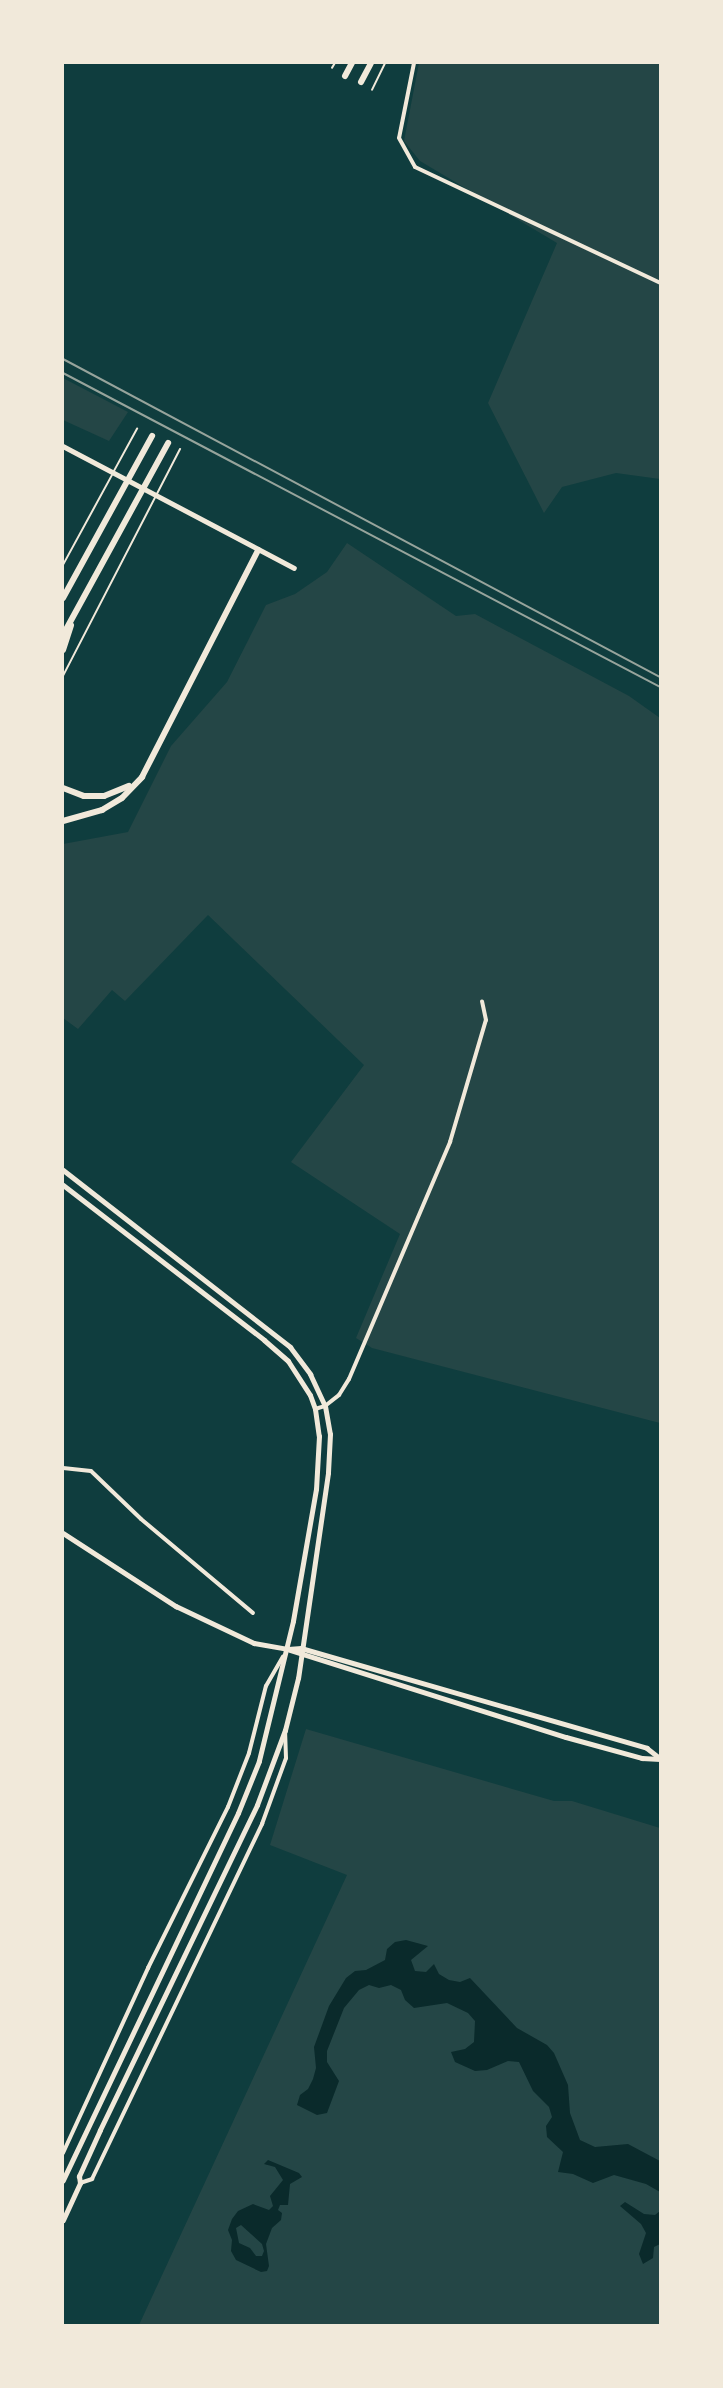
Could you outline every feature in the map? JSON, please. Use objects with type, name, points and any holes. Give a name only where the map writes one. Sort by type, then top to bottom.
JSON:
[{"type":"main road","points":[[345,76],[351,63]]},
{"type":"main road","points":[[361,82],[371,63]]},
{"type":"main road","points":[[63,598],[152,436]]},
{"type":"main road","points":[[63,635],[168,443]]},
{"type":"main road","points":[[63,820],[102,810],[122,798],[142,777],[258,550]]},
{"type":"main road","points":[[63,650],[77,609]]},
{"type":"main road","points":[[63,788],[84,796],[104,796],[123,791],[142,777]]},
{"type":"main road","points":[[63,1170],[290,1347],[310,1374],[325,1406],[330,1434],[328,1473],[301,1651],[285,1730],[257,1805],[100,2130],[79,2176],[80,2183],[63,2220]]},
{"type":"main road","points":[[63,1185],[264,1340],[295,1370],[315,1409],[319,1436],[316,1489],[288,1649],[266,1742],[248,1790],[63,2180]]},
{"type":"street","points":[[414,63],[399,138],[414,167],[660,283]]},
{"type":"street","points":[[63,446],[294,568]]},
{"type":"street","points":[[315,1409],[325,1406],[339,1395],[349,1379],[450,1142],[486,1020],[482,1001]]},
{"type":"street","points":[[63,1468],[91,1471],[141,1519],[253,1613]]},
{"type":"street","points":[[63,1533],[176,1606],[254,1643],[301,1651],[647,1748],[660,1758]]},
{"type":"street","points":[[63,2153],[148,1968],[228,1807],[249,1753],[266,1686],[288,1649]]},
{"type":"street","points":[[301,1651],[566,1737],[642,1758],[660,1758]]},
{"type":"street","points":[[80,2183],[92,2179],[262,1824],[286,1758],[285,1730]]},
{"type":"lane","points":[[332,68],[335,63]]},
{"type":"lane","points":[[372,90],[385,63]]},
{"type":"lane","points":[[63,565],[137,429]]},
{"type":"lane","points":[[63,676],[180,449]]},
{"type":"shaded area","points":[[419,63],[660,63],[660,479],[616,473],[562,487],[544,513],[488,403],[557,243],[420,161],[404,141]]},
{"type":"shaded area","points":[[63,378],[128,412],[109,441],[63,420]]},
{"type":"shaded area","points":[[347,543],[456,616],[475,614],[629,696],[660,718],[660,1423],[372,1348],[356,1338],[400,1234],[291,1162],[364,1065],[208,915],[125,1001],[112,990],[78,1029],[63,1018],[63,844],[128,832],[171,746],[227,682],[266,605],[295,594],[327,572]]},
{"type":"shaded area","points":[[306,1729],[554,1801],[572,1801],[660,1828],[660,2325],[139,2325],[347,1875],[270,1845]]},
{"type":"shaded area","points":[[406,1940],[428,1946],[411,1960],[415,1971],[426,1972],[434,1964],[439,1974],[449,1980],[460,1982],[470,1978],[517,2028],[547,2045],[554,2053],[568,2085],[570,2113],[580,2140],[595,2147],[628,2144],[660,2161],[660,2192],[646,2184],[614,2175],[593,2183],[573,2174],[558,2172],[563,2152],[547,2137],[546,2126],[552,2117],[549,2107],[533,2091],[519,2062],[508,2061],[487,2070],[475,2071],[455,2062],[451,2052],[465,2049],[474,2042],[475,2021],[468,2013],[447,2003],[414,2008],[405,2000],[401,1990],[391,1985],[379,1988],[369,1985],[359,1990],[344,2008],[327,2051],[327,2062],[339,2081],[327,2113],[317,2115],[297,2105],[300,2095],[308,2089],[313,2079],[316,2068],[314,2047],[329,2006],[346,1978],[355,1971],[366,1970],[385,1960],[387,1949],[395,1942]]},
{"type":"shaded area","points":[[268,2160],[299,2173],[302,2177],[290,2184],[288,2205],[280,2205],[278,2210],[282,2213],[281,2220],[272,2228],[266,2244],[269,2266],[267,2271],[261,2272],[236,2260],[231,2251],[232,2240],[228,2230],[238,2211],[253,2204],[269,2210],[273,2206],[270,2196],[283,2180],[275,2167],[264,2164]],"holes":[[[241,2225],[262,2244],[264,2251],[262,2256],[256,2256],[250,2248],[239,2243],[236,2228]]]},
{"type":"shaded area","points":[[625,2202],[644,2214],[655,2215],[660,2211],[660,2244],[654,2247],[653,2258],[643,2264],[639,2254],[646,2233],[641,2224],[620,2206]]},
{"type":"railway","points":[[63,359],[660,677]]},
{"type":"railway","points":[[63,373],[660,687]]}]
